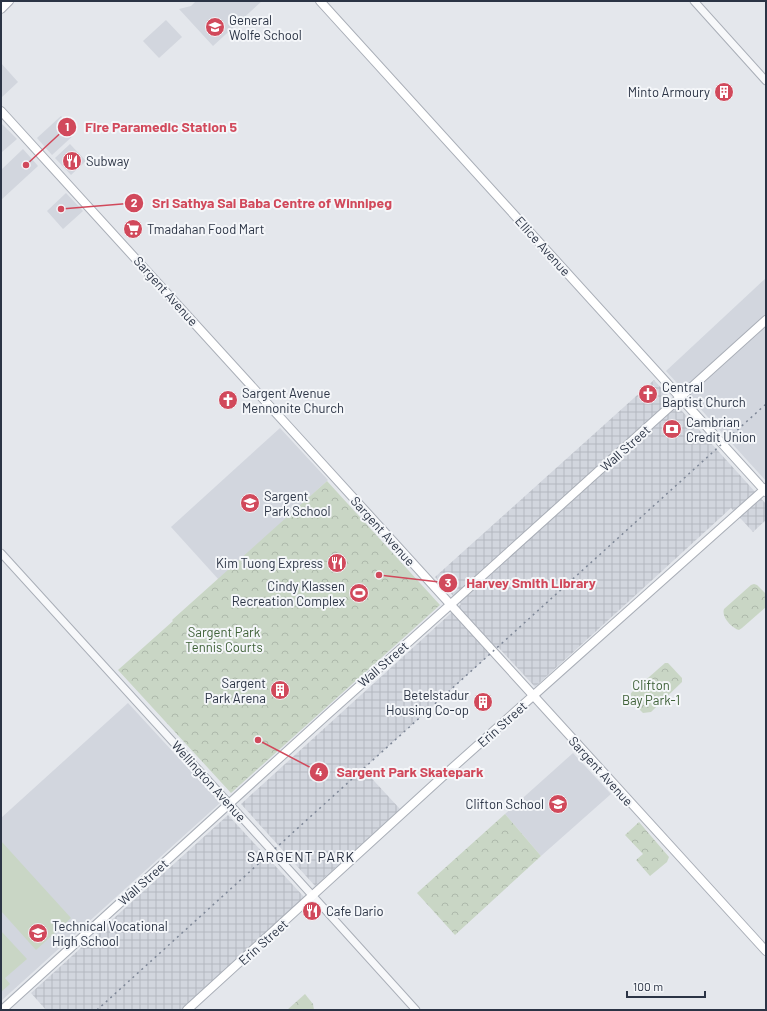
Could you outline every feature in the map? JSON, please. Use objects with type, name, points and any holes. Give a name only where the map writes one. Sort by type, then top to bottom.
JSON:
[{"type":"main road","points":[[1,9],[9,1]]},
{"type":"main road","name":"Ellice Avenue","points":[[320,1],[765,490]]},
{"type":"main road","name":"Sargent Avenue","points":[[1,111],[766,951]]},
{"type":"main road","name":"Wall Street","points":[[2,1010],[333,709],[766,320]]},
{"type":"main road","name":"Erin Street","points":[[187,1010],[533,696],[765,490]]},
{"type":"street","points":[[694,1],[766,81]]},
{"type":"street","name":"Wellington Avenue","points":[[1,553],[230,803],[416,1010]]},
{"type":"shaded area","name":"General Wolfe School","points":[[196,1],[262,1],[213,46],[179,9],[191,6]]},
{"type":"shaded area","points":[[166,20],[182,37],[159,58],[143,41]]},
{"type":"shaded area","points":[[1,63],[18,82],[1,98]]},
{"type":"shaded area","points":[[61,116],[76,133],[52,155],[37,138]]},
{"type":"shaded area","points":[[1,123],[17,139],[2,152],[1,151]]},
{"type":"shaded area","points":[[70,144],[86,161],[71,175],[55,158]]},
{"type":"shaded area","points":[[23,149],[38,166],[1,200],[1,170]]},
{"type":"shaded area","points":[[66,193],[83,211],[63,229],[47,211]]},
{"type":"shaded area","points":[[766,278],[766,481],[666,371]]},
{"type":"shaded area","points":[[654,380],[766,504],[766,520],[753,532],[731,508],[535,687],[498,647],[363,769],[400,809],[315,886],[241,804],[461,604],[435,577]]},
{"type":"shaded area","name":"Sargent Park School","points":[[280,428],[328,480],[219,580],[171,527]]},
{"type":"shaded area","points":[[128,703],[220,803],[1,1001],[1,818]]},
{"type":"shaded area","name":"Clifton School","points":[[573,753],[611,794],[541,856],[505,814]]},
{"type":"shaded area","points":[[228,815],[305,898],[181,1010],[46,1010],[31,993]]},
{"type":"green space","name":"Sargent Park Tennis Courts","points":[[327,481],[440,605],[231,793],[118,670]]},
{"type":"green space","points":[[754,584],[766,594],[766,607],[739,630],[728,622],[723,612],[724,609]]},
{"type":"green space","name":"Clifton Bay Park-1","points":[[665,663],[668,663],[682,678],[682,682],[651,712],[643,713],[631,701],[631,693]]},
{"type":"green space","points":[[505,814],[541,856],[455,935],[417,893]]},
{"type":"green space","points":[[639,822],[669,857],[667,862],[650,876],[636,860],[643,854],[625,835]]},
{"type":"green space","points":[[1,841],[71,918],[36,950],[1,911]]},
{"type":"green space","points":[[1,931],[27,959],[5,978],[10,984],[1,992]]},
{"type":"green space","points":[[305,994],[313,1004],[314,1010],[287,1010]]},
{"type":"railway","points":[[97,1010],[766,404]]},
{"type":"place","name":"General Wolfe School","points":[[215,27]]},
{"type":"place","name":"Minto Armoury","points":[[724,92]]},
{"type":"place","name":"Subway","points":[[72,161]]},
{"type":"place","name":"Fire Paramedic Station 5","points":[[26,165]]},
{"type":"place","name":"Sri Sathya Sai Baba Centre of Winnipeg","points":[[61,209]]},
{"type":"place","name":"Tmadahan Food Mart","points":[[133,229]]},
{"type":"place","name":"Central Baptist Church","points":[[648,394]]},
{"type":"place","name":"Sargent Avenue Mennonite Church","points":[[228,400]]},
{"type":"place","name":"Cambrian Credit Union","points":[[672,429]]},
{"type":"place","name":"Sargent Park School","points":[[250,503]]},
{"type":"place","name":"Kim Tuong Express","points":[[337,563]]},
{"type":"place","name":"Harvey Smith Library","points":[[379,575]]},
{"type":"place","name":"Cindy Klassen Recreation Complex","points":[[359,593]]},
{"type":"place","name":"Sargent Park Arena","points":[[280,690]]},
{"type":"place","name":"Betelstadur Housing Co-op","points":[[483,702]]},
{"type":"place","name":"Sargent Park Skatepark","points":[[258,740]]},
{"type":"place","name":"Clifton School","points":[[558,804]]},
{"type":"place","name":"Cafe Dario","points":[[312,911]]},
{"type":"place","name":"Technical Vocational High School","points":[[38,933]]},
{"type":"district","name":"SARGENT PARK","points":[[301,856]]}]
